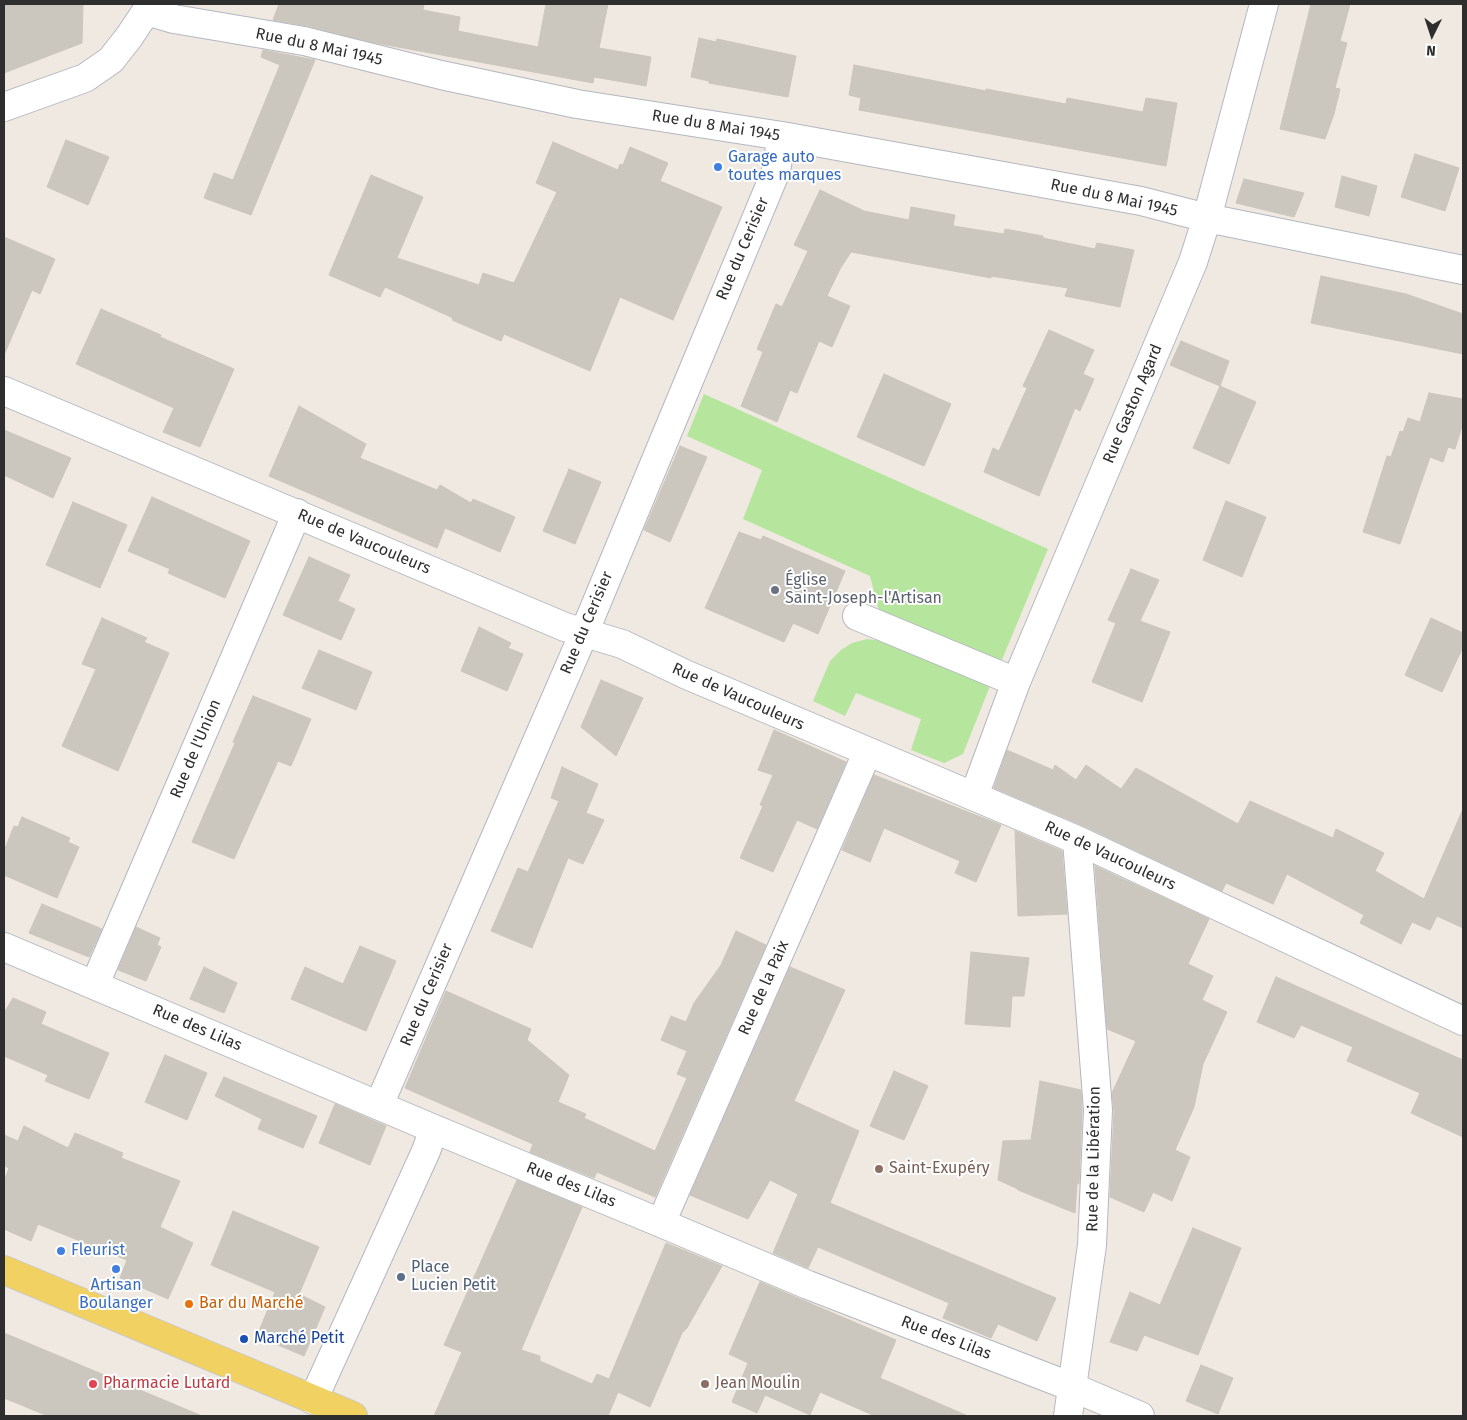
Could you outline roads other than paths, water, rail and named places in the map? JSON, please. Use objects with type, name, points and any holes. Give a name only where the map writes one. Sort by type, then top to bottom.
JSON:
[{"type":"main road","points":[[4,1270],[353,1416]]},
{"type":"street","name":"Rue Gaston Agard","points":[[974,796],[1016,682],[1193,262],[1207,218],[1264,4]]},
{"type":"street","name":"Rue du 8 Mai 1945","points":[[149,8],[174,19],[304,41],[441,75],[577,104],[782,136],[1141,201],[1207,218],[1463,270]]},
{"type":"street","points":[[4,107],[85,78],[111,60],[149,8]]},
{"type":"street","name":"Rue du Cerisier","points":[[379,1106],[584,633],[776,171],[782,136]]},
{"type":"street","name":"Rue de Vaucouleurs","points":[[4,391],[556,624],[622,644],[687,675],[867,753],[1077,840],[1463,1021]]},
{"type":"street","name":"Rue de l'Union","points":[[95,984],[296,513]]},
{"type":"street","points":[[857,616],[1016,682]]},
{"type":"street","name":"Rue de la Paix","points":[[661,1223],[867,753]]},
{"type":"street","name":"Rue de la Libération","points":[[1068,1416],[1092,1245],[1098,1110],[1077,840]]},
{"type":"street","name":"Rue des Lilas","points":[[4,947],[95,984],[434,1130],[808,1285],[1072,1387],[1140,1416]]},
{"type":"street","points":[[313,1400],[434,1130]]},
{"type":"place","name":"Garage auto toutes marques","points":[[718,167]]},
{"type":"place","name":"Église Saint-Joseph-l'Artisan","points":[[775,590]]},
{"type":"place","name":"Saint-Exupéry","points":[[879,1169]]},
{"type":"place","name":"Fleurist","points":[[61,1251]]},
{"type":"place","name":"Artisan Boulanger","points":[[116,1269]]},
{"type":"place","name":"Place Lucien Petit","points":[[401,1277]]},
{"type":"place","name":"Bar du Marché","points":[[189,1304]]},
{"type":"place","name":"Marché Petit","points":[[244,1339]]},
{"type":"place","name":"Pharmacie Lutard","points":[[93,1384]]},
{"type":"place","name":"Jean Moulin","points":[[705,1384]]}]
